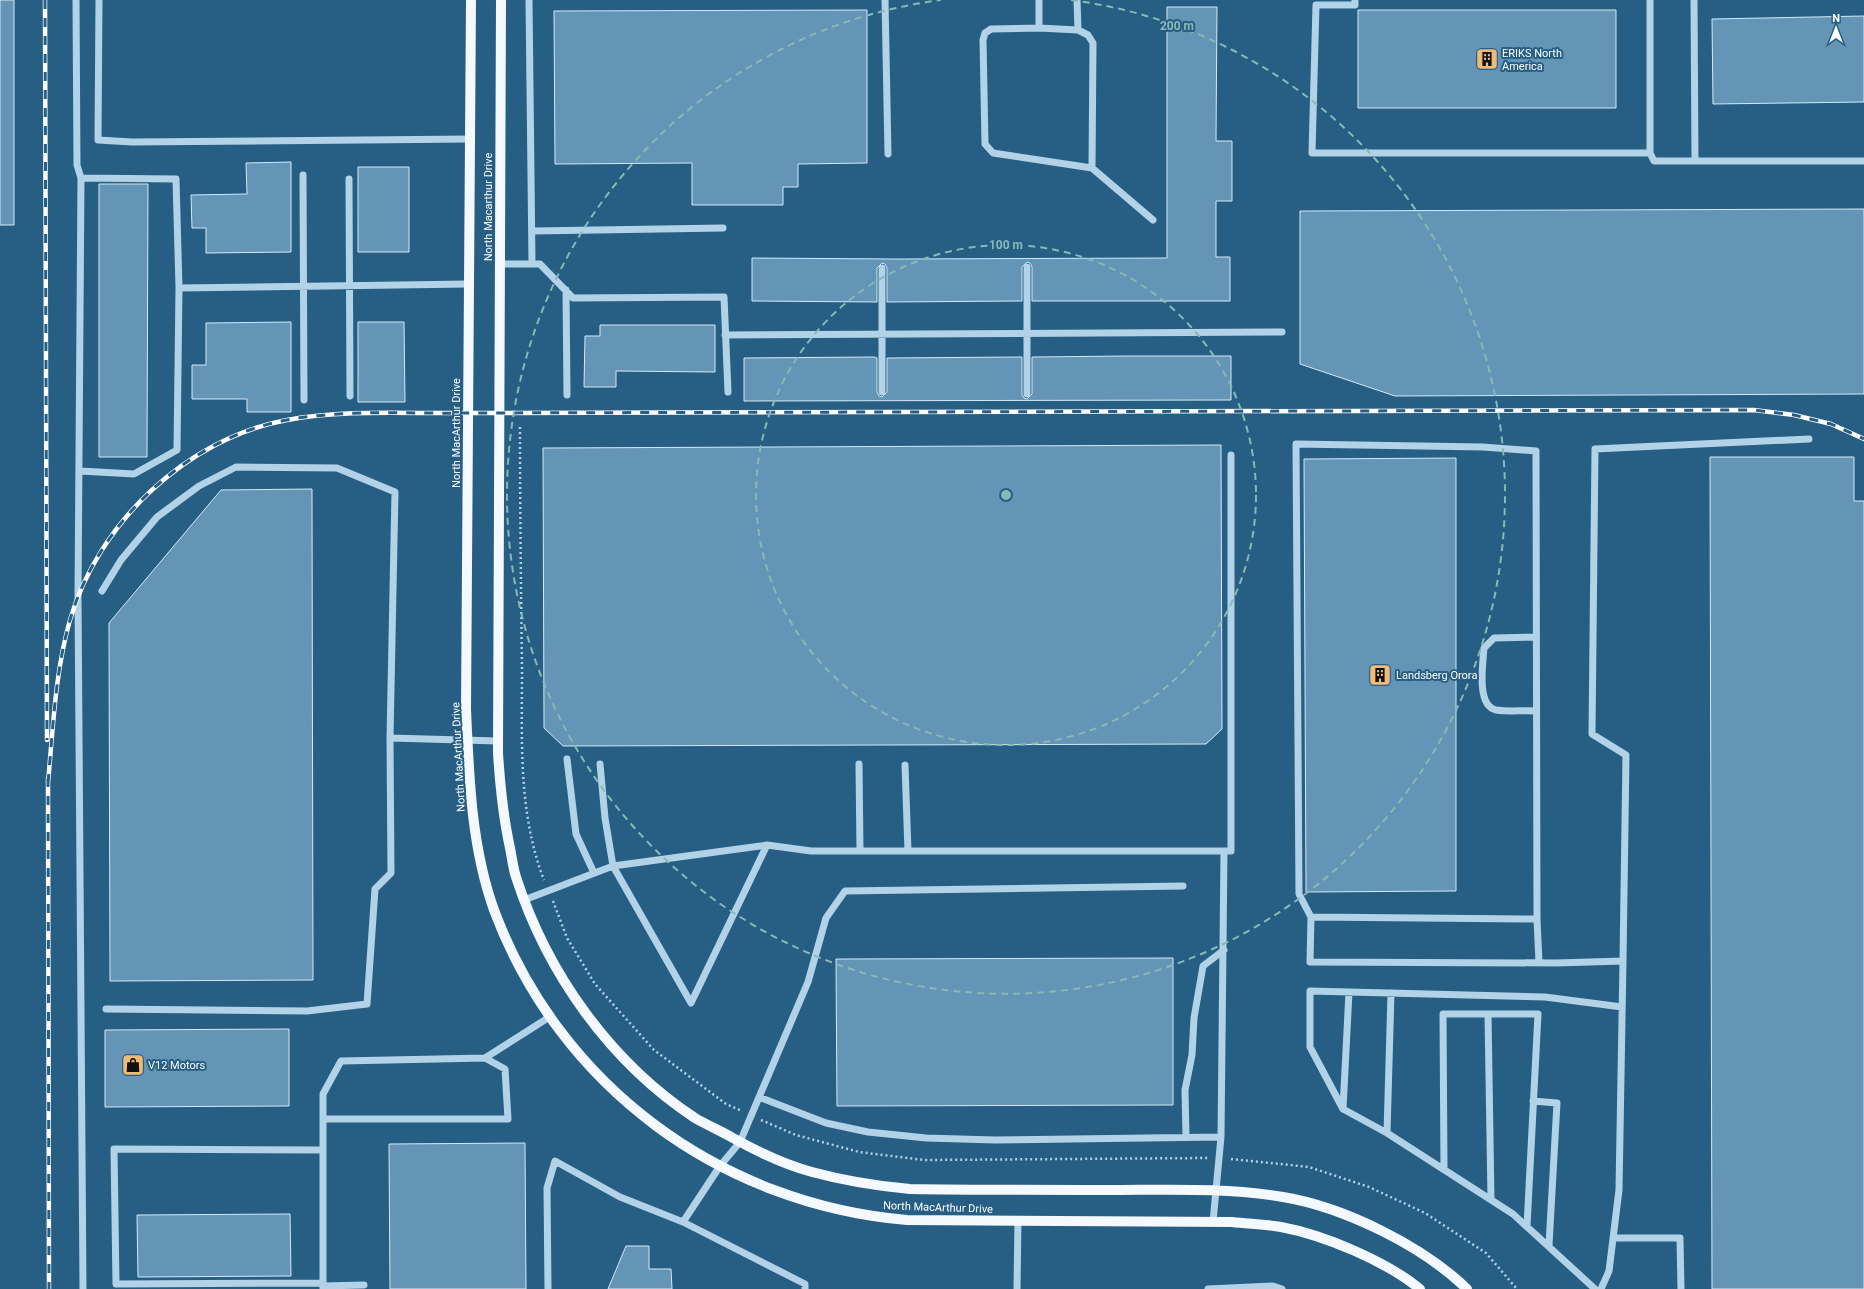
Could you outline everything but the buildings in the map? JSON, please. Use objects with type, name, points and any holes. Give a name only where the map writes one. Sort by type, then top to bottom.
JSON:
[{"type":"main road","name":"North Macarthur Drive","points":[[469,272],[471,0]]},
{"type":"main road","name":"North Macarthur Drive","points":[[499,413],[501,0]]},
{"type":"main road","name":"North MacArthur Drive","points":[[469,272],[466,701],[470,801],[482,870],[492,903],[517,962],[551,1016],[580,1054],[623,1099],[670,1137],[720,1166],[762,1187],[822,1207],[874,1217],[907,1220],[1213,1222],[1281,1227],[1333,1242],[1374,1261],[1420,1289]]},
{"type":"main road","name":"North MacArthur Drive","points":[[499,413],[498,741],[503,813],[515,876],[536,932],[559,974],[588,1016],[621,1055],[659,1091],[696,1118],[760,1153],[811,1172],[863,1184],[910,1189],[1215,1190],[1282,1197],[1316,1204],[1368,1225],[1417,1250],[1456,1278],[1467,1289]]},
{"type":"lane","points":[[76,0],[77,165],[81,178],[78,604],[83,1289]]},
{"type":"lane","points":[[99,0],[98,140],[140,142],[470,140]]},
{"type":"lane","points":[[529,0],[533,231],[532,264]]},
{"type":"lane","points":[[885,0],[888,154]]},
{"type":"lane","points":[[1039,0],[1039,28]]},
{"type":"lane","points":[[1077,0],[1078,30]]},
{"type":"lane","points":[[1355,0],[1355,5],[1316,5],[1312,153],[1650,153]]},
{"type":"lane","points":[[1650,0],[1650,153],[1654,160],[1864,161]]},
{"type":"lane","points":[[1694,0],[1695,160]]},
{"type":"lane","points":[[1092,168],[1094,43],[1088,35],[1078,30],[1039,28],[991,29],[985,33],[983,40],[985,144],[993,153],[1092,168],[1154,220]]},
{"type":"lane","points":[[303,175],[304,400]]},
{"type":"lane","points":[[80,471],[134,474],[177,450],[179,288],[176,179],[81,178]]},
{"type":"lane","points":[[349,179],[348,285],[350,396]]},
{"type":"lane","points":[[533,231],[723,228]]},
{"type":"lane","points":[[500,264],[540,264],[573,298],[724,297],[728,392]]},
{"type":"lane","points":[[1027,267],[1027,394]]},
{"type":"lane","points":[[882,268],[882,392]]},
{"type":"lane","points":[[179,288],[469,284]]},
{"type":"lane","points":[[566,290],[567,395]]},
{"type":"lane","points":[[725,335],[1282,332]]},
{"type":"lane","points":[[1601,1289],[1609,1271],[1619,1190],[1626,755],[1592,734],[1595,449],[1809,439]]},
{"type":"lane","points":[[1539,963],[1537,919],[1536,451],[1483,447],[1296,444],[1299,894],[1311,917],[1310,962],[1539,963],[1623,961]]},
{"type":"lane","points":[[524,900],[613,866],[767,845],[811,851],[1231,851],[1231,455]]},
{"type":"lane","points":[[102,591],[121,560],[157,517],[199,486],[236,467],[336,468],[395,492],[390,738],[391,873],[375,890],[367,1004],[307,1010],[106,1009]]},
{"type":"lane","points":[[1536,637],[1494,638],[1488,642],[1484,648],[1483,695],[1487,705],[1495,710],[1536,711]]},
{"type":"lane","points":[[390,738],[498,741]]},
{"type":"lane","points":[[567,759],[567,774],[576,834],[594,873]]},
{"type":"lane","points":[[600,764],[605,818],[613,866],[691,1003],[767,845]]},
{"type":"lane","points":[[859,764],[860,851]]},
{"type":"lane","points":[[905,765],[908,851]]},
{"type":"lane","points":[[1213,1222],[1221,1137],[1224,851]]},
{"type":"lane","points":[[683,1222],[720,1166],[740,1142],[808,982],[826,918],[844,891],[1183,886]]},
{"type":"lane","points":[[1311,917],[1537,919]]},
{"type":"lane","points":[[1186,1137],[1185,1090],[1192,1054],[1194,1018],[1203,966],[1224,950]]},
{"type":"lane","points":[[1595,1289],[1571,1268],[1549,1245],[1527,1226],[1491,1199],[1387,1133],[1343,1109],[1310,1047],[1310,991],[1545,997],[1622,1007]]},
{"type":"lane","points":[[1343,1109],[1348,992]]},
{"type":"lane","points":[[1387,1133],[1391,993]]},
{"type":"lane","points":[[1444,1169],[1443,1014],[1538,1014],[1527,1226]]},
{"type":"lane","points":[[1488,1014],[1491,1199]]},
{"type":"lane","points":[[485,1058],[551,1016]]},
{"type":"lane","points":[[323,1118],[508,1118],[505,1069],[485,1058],[341,1061],[323,1094],[323,1118],[323,1286]]},
{"type":"lane","points":[[759,1097],[826,1123],[868,1132],[926,1138],[995,1140],[1221,1137]]},
{"type":"lane","points":[[1534,1101],[1557,1103],[1549,1245]]},
{"type":"lane","points":[[323,1150],[114,1149],[116,1284],[364,1285]]},
{"type":"lane","points":[[548,1289],[547,1188],[555,1161],[620,1197],[683,1222],[805,1284],[805,1289]]},
{"type":"lane","points":[[1017,1289],[1018,1220]]},
{"type":"lane","points":[[1613,1238],[1680,1238],[1681,1289]]},
{"type":"lane","points":[[1208,1289],[1273,1286],[1282,1289]]},
{"type":"path","points":[[520,427],[523,751],[526,807],[537,862],[567,938],[595,984],[654,1050],[726,1104],[796,1135],[859,1152],[924,1160],[1219,1158],[1309,1167],[1369,1187],[1425,1213],[1486,1253],[1517,1289]]},
{"type":"railway","points":[[45,0],[47,740]]},
{"type":"railway","points":[[48,783],[55,701],[65,640],[70,620],[83,584],[102,550],[125,519],[152,490],[182,466],[215,445],[250,430],[287,420],[332,414],[354,413],[1754,410],[1794,415],[1831,424],[1864,439]]},
{"type":"railway","points":[[48,778],[49,1289]]},
{"type":"place","name":"ERIKS North America","points":[[1487,59]]},
{"type":"place","name":"Landsberg Orora","points":[[1380,675]]},
{"type":"place","name":"V12 Motors","points":[[133,1065]]}]
